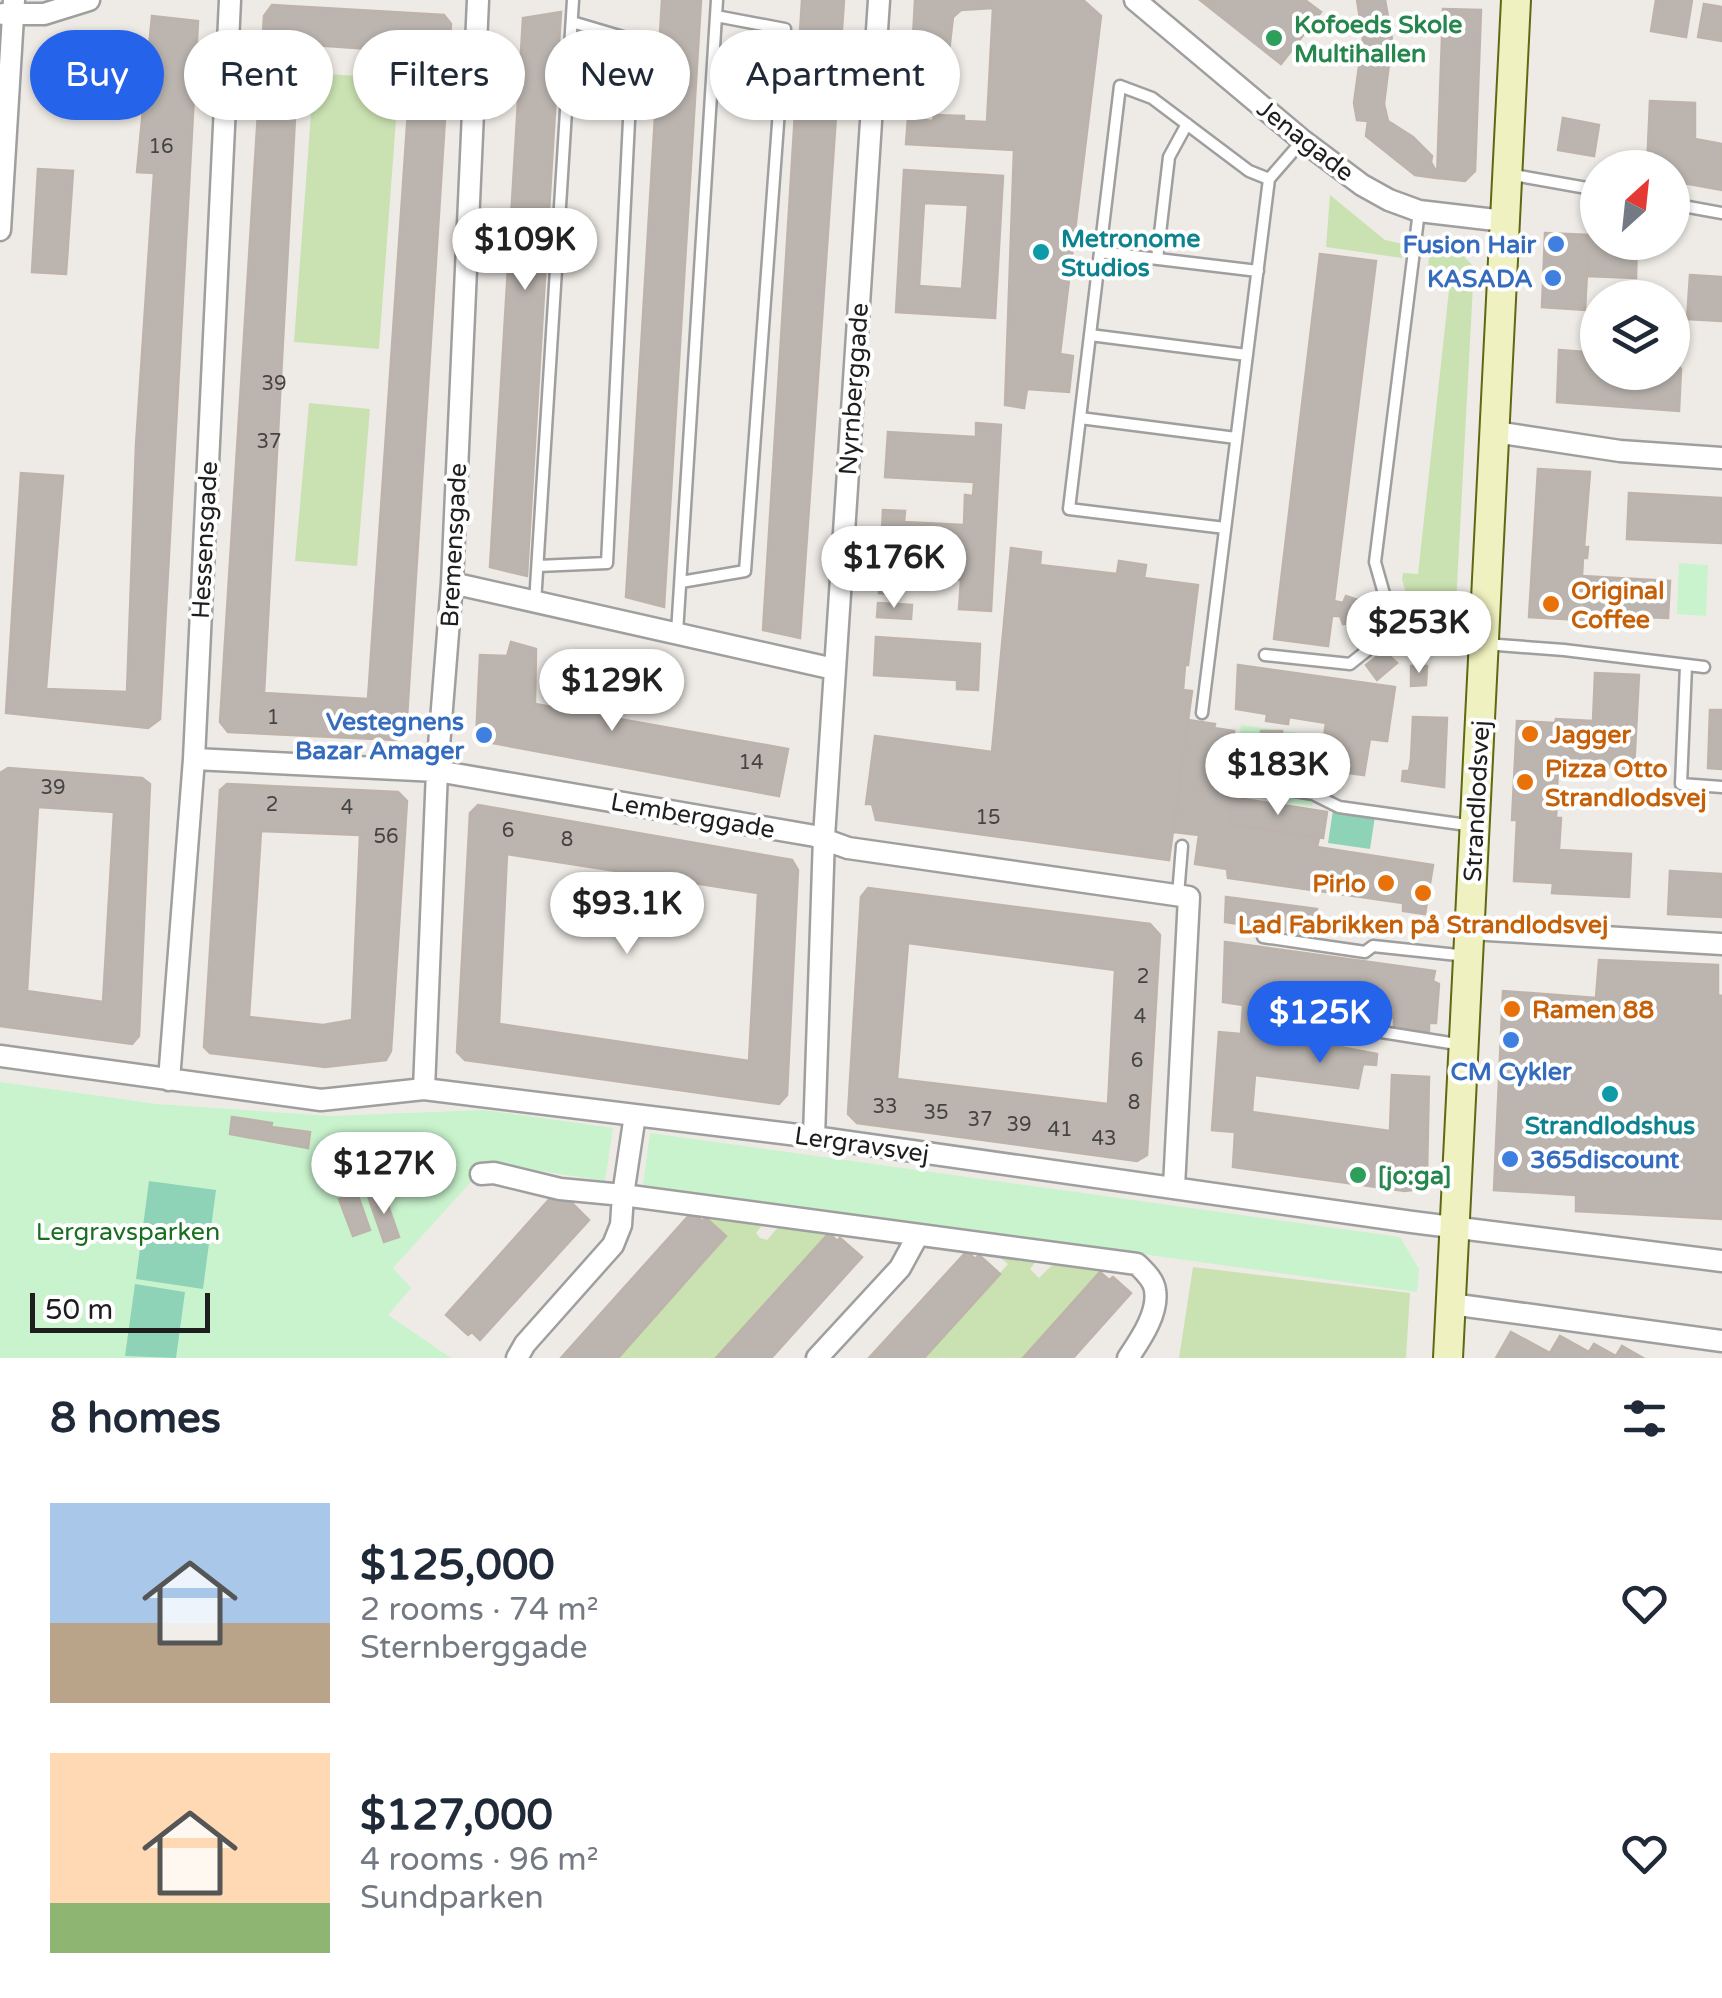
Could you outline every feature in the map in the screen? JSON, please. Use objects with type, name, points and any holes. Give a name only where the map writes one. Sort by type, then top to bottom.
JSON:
[{"type":"street","points":[[0,230],[9,10],[44,14],[88,0]]},
{"type":"street","name":"Hessensgade","points":[[169,1080],[194,759],[230,0]]},
{"type":"street","name":"Bremensgade","points":[[424,1090],[478,0]]},
{"type":"street","name":"Nyrnberggade","points":[[814,1137],[824,837],[879,0]]},
{"type":"street","name":"Jenagade","points":[[1135,0],[1302,140],[1362,185],[1419,212],[1504,221]]},
{"type":"street","name":"Strandlodsvej","points":[[1448,1358],[1516,0]]},
{"type":"street","points":[[1494,432],[1620,451],[1722,458]]},
{"type":"street","points":[[452,583],[834,669]]},
{"type":"street","name":"Lemberggade","points":[[194,759],[437,771],[824,837],[848,848],[1183,896]]},
{"type":"street","points":[[1174,1187],[1183,896]]},
{"type":"street","points":[[1469,943],[1722,944]]},
{"type":"street","name":"Lergravsvej","points":[[0,1056],[321,1100],[424,1090],[635,1115],[1722,1261]]},
{"type":"street","points":[[517,1358],[613,1244],[621,1225],[635,1115]]},
{"type":"street","points":[[481,1174],[494,1173],[560,1189],[622,1194],[1136,1264],[1156,1289],[1148,1323],[1128,1358]]},
{"type":"street","points":[[817,1358],[900,1268],[918,1235]]},
{"type":"street","points":[[1451,1304],[1722,1342]]},
{"type":"lane","points":[[535,604],[573,0]]},
{"type":"lane","points":[[677,635],[717,0]]},
{"type":"lane","points":[[680,582],[746,571],[785,29],[716,16]]},
{"type":"lane","points":[[538,566],[606,563],[633,40],[572,22]]},
{"type":"lane","points":[[1225,528],[1068,509],[1120,86],[1152,98],[1249,171],[1269,178]]},
{"type":"lane","points":[[1157,258],[1169,156],[1187,124]]},
{"type":"lane","points":[[1202,713],[1269,178],[1302,140]]},
{"type":"lane","points":[[1508,174],[1580,187]]},
{"type":"lane","points":[[1690,207],[1722,213]]},
{"type":"lane","points":[[1394,629],[1375,562],[1419,212]]},
{"type":"lane","points":[[1100,252],[1258,271]]},
{"type":"lane","points":[[1090,335],[1247,355]]},
{"type":"lane","points":[[1080,418],[1236,438]]},
{"type":"lane","points":[[1265,656],[1350,664],[1394,629],[1704,667]]},
{"type":"lane","points":[[1686,666],[1681,784],[1722,787]]},
{"type":"lane","points":[[1254,784],[1313,794],[1339,808],[1475,826]]},
{"type":"lane","points":[[1182,846],[1183,896]]},
{"type":"lane","points":[[1263,937],[1366,952],[1373,946],[1469,943]]},
{"type":"lane","points":[[1275,1015],[1464,1046]]},
{"type":"green space","points":[[333,74],[353,76],[353,120],[396,120],[379,349],[294,342],[311,120],[333,120]]},
{"type":"green space","points":[[1330,195],[1385,240],[1403,244],[1402,258],[1326,247]]},
{"type":"green space","points":[[1430,246],[1457,249],[1474,267],[1455,623],[1417,620],[1416,615],[1412,616],[1402,579],[1403,573],[1418,574],[1451,272],[1428,268]]},
{"type":"green space","points":[[309,403],[370,409],[357,566],[295,561]]},
{"type":"green space","points":[[1679,563],[1708,565],[1706,616],[1677,614]]},
{"type":"green space","points":[[1241,725],[1323,736],[1312,806],[1235,795]]},
{"type":"green space","points":[[1333,810],[1375,816],[1370,849],[1328,843]]},
{"type":"green space","name":"Lergravsparken","points":[[0,1082],[157,1104],[331,1116],[484,1110],[613,1128],[605,1181],[488,1163],[393,1268],[411,1288],[388,1315],[451,1358],[0,1358]]},
{"type":"green space","points":[[650,1133],[1400,1237],[1419,1269],[1417,1292],[643,1185]]},
{"type":"green space","points":[[149,1181],[216,1190],[203,1289],[136,1279]]},
{"type":"green space","points":[[706,1218],[764,1223],[756,1233],[767,1240],[780,1225],[829,1233],[716,1358],[618,1358],[726,1236]]},
{"type":"green space","points":[[997,1255],[1037,1260],[1030,1269],[1039,1278],[1054,1263],[1100,1272],[1023,1358],[924,1358],[1008,1264]]},
{"type":"green space","points":[[1193,1267],[1410,1293],[1406,1358],[1179,1358]]},
{"type":"green space","points":[[135,1284],[185,1292],[176,1358],[125,1356]]},
{"type":"building","points":[[662,0],[701,0],[664,607],[626,597],[655,120],[690,120],[690,30],[660,30]]},
{"type":"building","points":[[802,0],[844,0],[842,30],[800,30]]},
{"type":"building","name":"Metronome Studios","points":[[915,0],[1083,0],[1101,16],[1060,354],[1073,356],[1069,392],[1027,389],[1024,408],[1005,405],[1014,150],[906,144],[908,120],[960,120],[960,116],[964,116],[964,121],[987,122],[993,8],[961,10],[953,17],[951,30],[913,30]]},
{"type":"building","name":"Kofoeds Skole Multihallen","points":[[1200,0],[1305,0],[1321,12],[1281,64]]},
{"type":"building","points":[[1357,0],[1385,0],[1392,39],[1384,104],[1388,121],[1413,137],[1432,156],[1437,178],[1415,175],[1366,136],[1368,121],[1357,120],[1354,103],[1363,37]]},
{"type":"building","points":[[1656,0],[1692,0],[1686,37],[1651,31]]},
{"type":"building","points":[[1704,4],[1722,7],[1722,41],[1698,37]]},
{"type":"building","points":[[272,5],[444,15],[451,24],[451,30],[353,30],[353,48],[333,46],[333,30],[263,30],[264,16]]},
{"type":"building","points":[[1443,9],[1481,10],[1475,171],[1465,181],[1437,178]]},
{"type":"building","points":[[561,12],[560,30],[545,30],[545,120],[554,120],[527,576],[490,567],[517,120],[525,120],[523,18]]},
{"type":"building","points":[[152,16],[198,21],[198,30],[184,30],[184,120],[193,120],[160,719],[148,728],[6,713],[21,473],[63,476],[46,689],[127,692],[136,445],[154,173],[137,172],[142,120],[164,120],[164,30],[151,30]]},
{"type":"building","points":[[1650,101],[1695,103],[1695,139],[1722,144],[1722,190],[1690,184],[1690,150],[1648,150]]},
{"type":"building","points":[[1563,118],[1599,125],[1595,150],[1580,150],[1580,154],[1558,150]]},
{"type":"building","points":[[258,120],[295,120],[264,693],[368,699],[407,120],[445,120],[406,733],[396,740],[228,732],[220,722]]},
{"type":"building","points":[[795,120],[836,120],[800,638],[763,630]]},
{"type":"building","points":[[38,169],[73,171],[66,274],[32,272]]},
{"type":"building","points":[[904,170],[1003,176],[995,318],[896,312]],"holes":[[[924,203],[968,205],[962,289],[919,286]]]},
{"type":"building","points":[[1545,233],[1580,235],[1580,260],[1588,260],[1587,280],[1580,280],[1580,310],[1542,307]]},
{"type":"building","points":[[1320,254],[1376,261],[1334,601],[1343,603],[1346,596],[1361,601],[1357,622],[1343,624],[1340,616],[1332,616],[1328,646],[1274,639]]},
{"type":"building","points":[[1588,260],[1636,260],[1636,278],[1587,276]]},
{"type":"building","points":[[1690,275],[1722,277],[1722,321],[1690,319]]},
{"type":"building","points":[[1559,350],[1580,352],[1580,390],[1680,390],[1679,411],[1557,402]]},
{"type":"building","points":[[976,423],[1001,425],[991,611],[959,609],[961,580],[907,577],[906,587],[891,586],[890,594],[879,593],[883,510],[905,511],[904,522],[964,525],[965,495],[973,496],[974,482],[885,477],[888,432],[976,437]]},
{"type":"building","points":[[1538,469],[1590,472],[1584,547],[1588,547],[1582,576],[1670,581],[1668,618],[1616,616],[1616,622],[1529,617]]},
{"type":"building","points":[[1629,493],[1722,498],[1722,543],[1627,539]]},
{"type":"building","points":[[1011,548],[1041,552],[1040,565],[1117,574],[1119,561],[1146,565],[1144,578],[1198,585],[1183,690],[1192,691],[1169,860],[876,820],[872,804],[866,804],[875,736],[992,752]]},
{"type":"building","points":[[878,603],[912,605],[911,619],[877,617]]},
{"type":"building","points":[[876,637],[980,644],[978,690],[957,689],[957,680],[874,675]]},
{"type":"building","points":[[511,642],[536,649],[535,704],[788,749],[779,796],[476,740],[480,655],[507,656]]},
{"type":"building","points":[[1384,651],[1397,663],[1377,680],[1366,665]]},
{"type":"building","points":[[1238,665],[1395,687],[1387,741],[1370,739],[1364,775],[1341,772],[1340,782],[1323,782],[1324,770],[1319,768],[1326,723],[1289,717],[1288,724],[1266,721],[1267,714],[1236,709]]},
{"type":"building","points":[[1411,666],[1427,666],[1426,685],[1411,686]]},
{"type":"building","points":[[1595,673],[1639,675],[1634,769],[1558,765],[1559,850],[1631,854],[1629,897],[1552,893],[1553,883],[1514,881],[1517,820],[1512,820],[1517,721],[1593,721]]},
{"type":"building","points":[[1710,710],[1722,710],[1722,769],[1708,768]]},
{"type":"building","points":[[1413,717],[1447,718],[1444,787],[1402,781],[1403,771],[1409,771]]},
{"type":"building","points":[[1188,720],[1234,731],[1230,824],[1319,838],[1317,847],[1433,865],[1425,914],[1403,911],[1403,903],[1228,878],[1227,869],[1195,864],[1199,835],[1173,832]]},
{"type":"building","points":[[1261,731],[1282,731],[1282,750],[1261,751]]},
{"type":"building","points":[[8,768],[142,778],[150,784],[139,1036],[132,1044],[0,1026],[0,773]],"holes":[[[38,807],[114,812],[103,1002],[27,991]]]},
{"type":"building","points":[[227,784],[398,792],[407,801],[391,1051],[386,1060],[325,1067],[210,1053],[204,1047],[220,790]],"holes":[[[261,831],[360,835],[352,1020],[323,1025],[249,1017]]]},
{"type":"building","points":[[1231,797],[1327,812],[1323,838],[1230,824]]},
{"type":"building","points":[[478,805],[792,860],[798,870],[787,1095],[779,1104],[465,1060],[457,1052],[470,813]],"holes":[[[507,854],[758,893],[749,1061],[499,1024]]]},
{"type":"building","points":[[1670,871],[1722,874],[1722,917],[1668,914]]},
{"type":"building","points":[[868,888],[1150,924],[1160,935],[1147,1155],[1137,1161],[857,1123],[848,1114],[861,897]],"holes":[[[908,943],[1115,970],[1108,1104],[897,1079]]]},
{"type":"building","points":[[1226,897],[1317,909],[1312,935],[1225,922]]},
{"type":"building","points":[[1225,942],[1435,971],[1433,981],[1439,984],[1436,1023],[1429,1023],[1429,1031],[1394,1028],[1394,1018],[1276,1000],[1274,1009],[1259,1008],[1259,1015],[1338,1029],[1335,1046],[1377,1054],[1376,1065],[1363,1064],[1358,1088],[1255,1075],[1252,1112],[1390,1131],[1392,1075],[1429,1077],[1427,1174],[1421,1185],[1405,1191],[1233,1167],[1235,1132],[1212,1130],[1219,1032],[1241,1034],[1243,1005],[1223,1002]]},
{"type":"building","name":"Strandlodshus","points":[[1599,960],[1718,965],[1718,995],[1722,996],[1722,1219],[1576,1211],[1576,1195],[1494,1190],[1503,991],[1596,998]]},
{"type":"building","points":[[232,1117],[310,1132],[308,1148],[230,1134]]},
{"type":"building","points":[[383,1191],[399,1237],[384,1242],[368,1196]]},
{"type":"building","points":[[357,1193],[370,1230],[353,1236],[339,1199]]},
{"type":"building","points":[[554,1194],[563,1202],[567,1198],[589,1220],[480,1340],[472,1332],[468,1335],[446,1315]]},
{"type":"building","points":[[692,1212],[702,1221],[706,1218],[726,1236],[618,1358],[561,1358]]},
{"type":"building","points":[[829,1233],[862,1257],[774,1355],[716,1358]]},
{"type":"building","points":[[967,1251],[975,1259],[979,1255],[1000,1274],[924,1358],[869,1358]]},
{"type":"building","points":[[1100,1272],[1109,1280],[1113,1277],[1131,1293],[1073,1358],[1023,1358]]},
{"type":"building","points":[[1511,1332],[1550,1353],[1560,1336],[1589,1352],[1594,1344],[1616,1356],[1622,1346],[1643,1358],[1496,1358]]},
{"type":"place","name":"Kofoeds Skole Multihallen","points":[[1274,38]]},
{"type":"place","name":"Fusion Hair","points":[[1556,244]]},
{"type":"place","name":"Metronome Studios","points":[[1041,252]]},
{"type":"place","name":"KASADA","points":[[1553,278]]},
{"type":"place","name":"Original Coffee","points":[[1551,604]]},
{"type":"place","name":"Jagger","points":[[1530,734]]},
{"type":"place","name":"Vestegnens Bazar Amager","points":[[484,735]]},
{"type":"place","name":"Pizza Otto Strandlodsvej","points":[[1525,782]]},
{"type":"place","name":"Pirlo","points":[[1386,883]]},
{"type":"place","name":"Lad Fabrikken på Strandlodsvej","points":[[1423,893]]},
{"type":"place","name":"Ramen 88","points":[[1512,1009]]},
{"type":"place","name":"CM Cykler","points":[[1511,1040]]},
{"type":"place","name":"Strandlodshus","points":[[1610,1094]]},
{"type":"place","name":"365discount","points":[[1510,1159]]},
{"type":"place","name":"[jo:ga]","points":[[1358,1175]]}]
